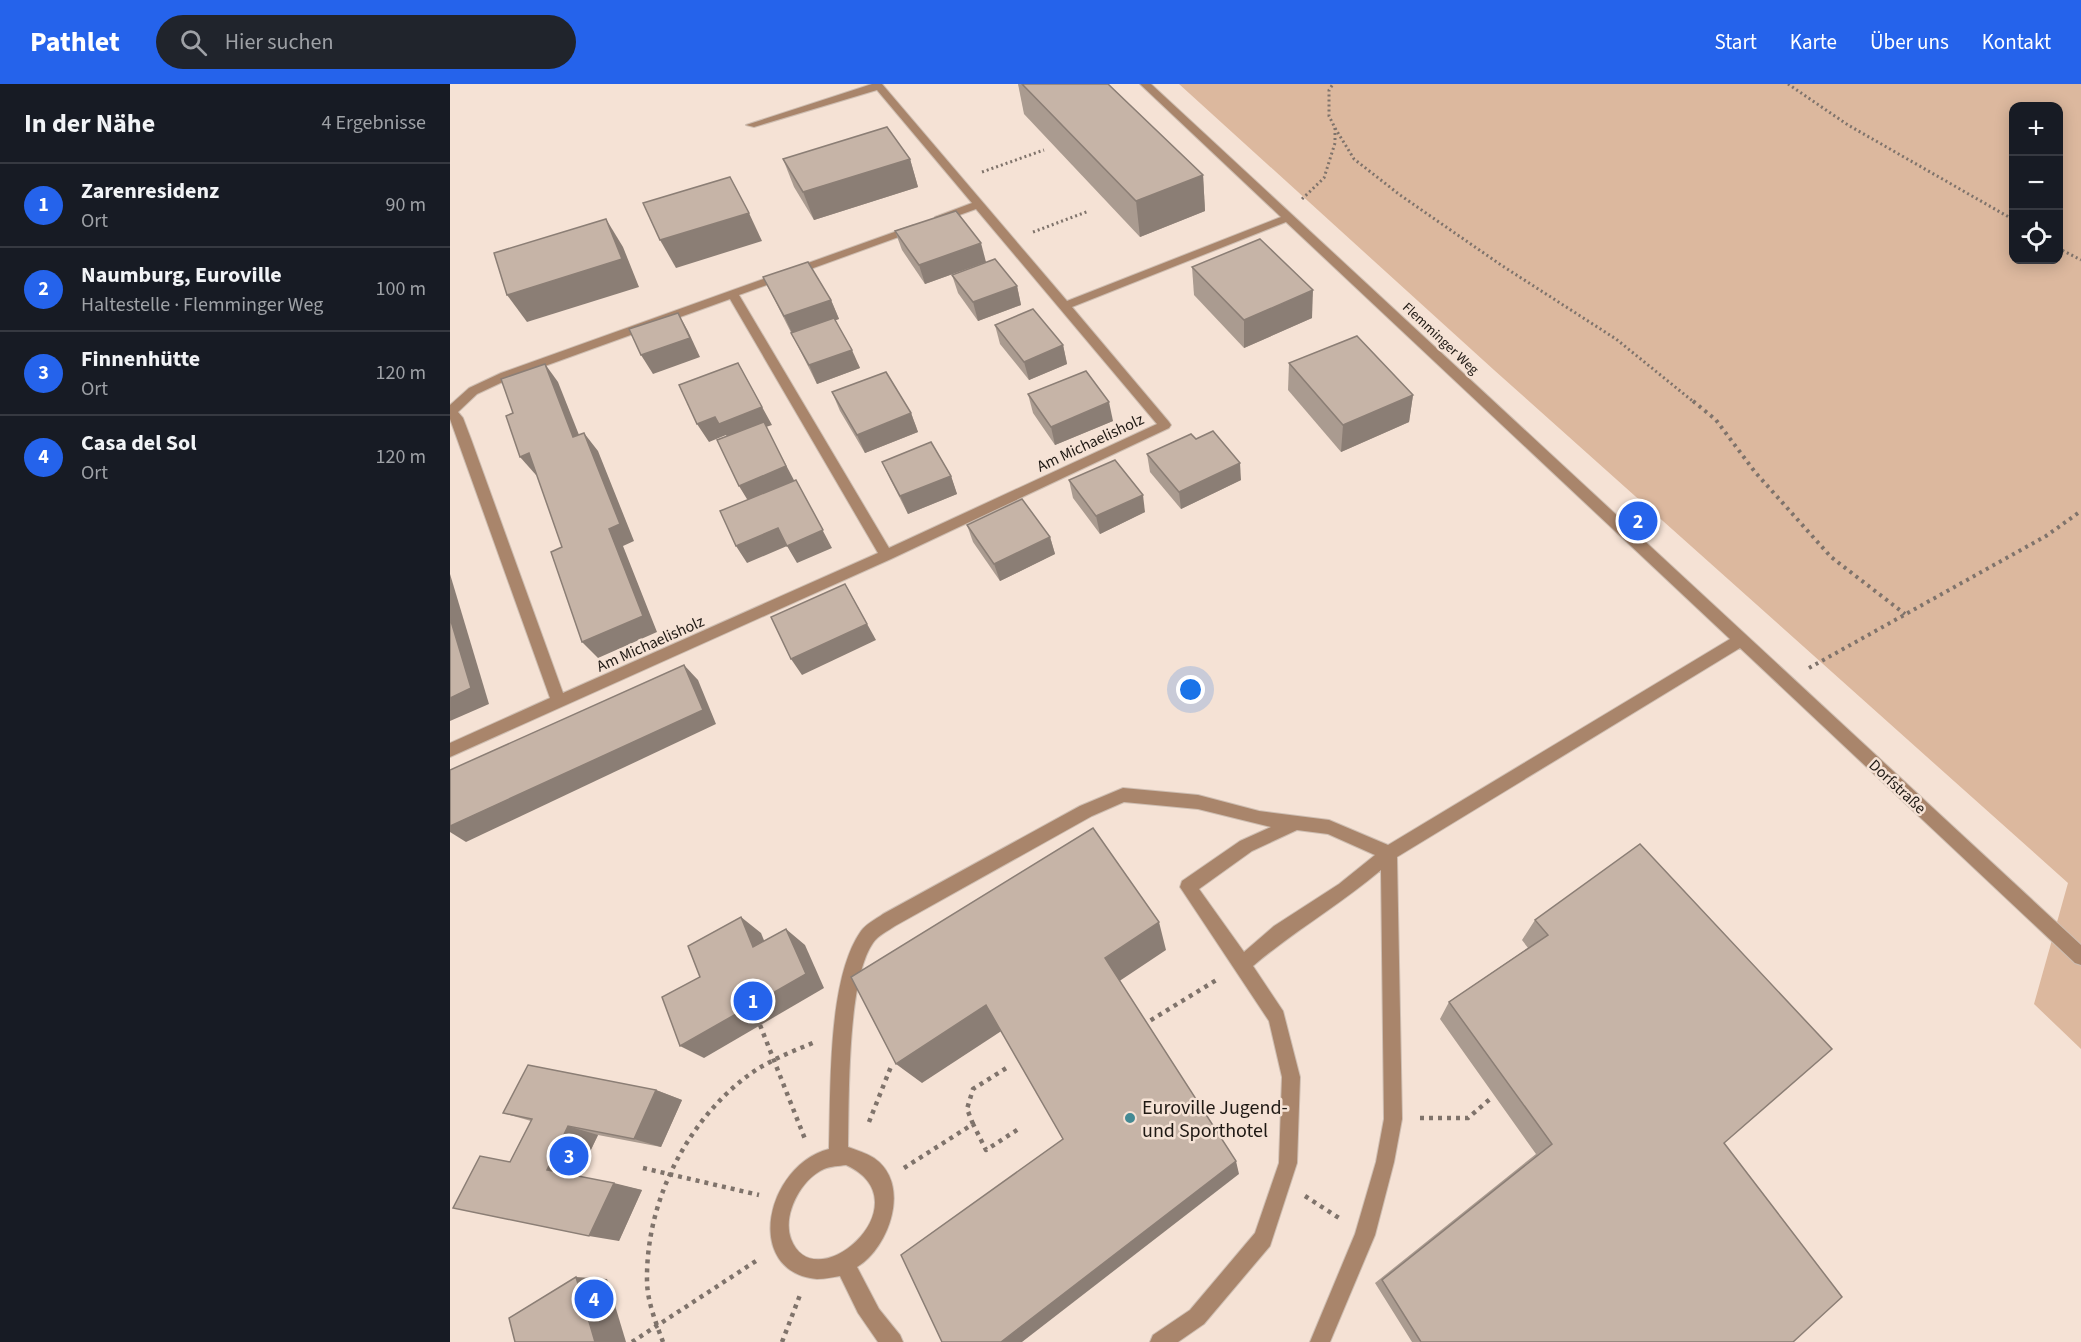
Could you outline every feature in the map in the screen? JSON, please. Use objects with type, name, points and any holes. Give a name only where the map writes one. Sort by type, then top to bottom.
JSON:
[{"type":"street","name":"Flemminger Weg","points":[[1145,84],[1715,615]]},
{"type":"street","points":[[751,125],[878,85]]},
{"type":"street","name":"Am Michaelisholz","points":[[450,750],[886,555],[1165,425],[878,85]]},
{"type":"street","points":[[559,702],[465,439],[457,418],[450,412],[460,400],[504,376],[980,204]]},
{"type":"street","points":[[1065,306],[1289,217]]},
{"type":"street","points":[[733,294],[886,555]]},
{"type":"street","name":"Dorfstraße","points":[[1715,615],[2081,957]]},
{"type":"street","points":[[1242,964],[1281,932],[1346,890],[1389,853],[1741,640]]},
{"type":"street","points":[[846,1157],[844,1032],[852,968],[867,937],[889,920],[1086,811],[1123,795],[1198,802],[1259,818],[1329,827],[1389,853]]},
{"type":"street","points":[[1160,1342],[1197,1317],[1263,1239],[1288,1163],[1290,1077],[1277,1017],[1188,887],[1246,846],[1297,823]]},
{"type":"street","points":[[1320,1342],[1365,1234],[1385,1162],[1393,1119],[1389,853]]},
{"type":"street","points":[[831,1157],[846,1157],[862,1160],[874,1169],[882,1183],[885,1200],[882,1218],[875,1236],[861,1252],[845,1264],[827,1269],[810,1268],[795,1261],[783,1243],[780,1230],[781,1212],[799,1177],[814,1164],[831,1157]]},
{"type":"street","points":[[845,1264],[855,1286],[885,1335],[893,1342]]},
{"type":"path","points":[[1333,84],[1329,90],[1329,116],[1354,159],[1400,195],[1501,265],[1616,339],[1716,420],[1755,472],[1831,557],[1905,614]]},
{"type":"path","points":[[1788,84],[1848,125],[2009,218]]},
{"type":"path","points":[[1298,204],[1324,178],[1335,143],[1335,128]]},
{"type":"path","points":[[959,180],[1044,150]]},
{"type":"path","points":[[1010,241],[1089,211]]},
{"type":"path","points":[[2063,251],[2081,260]]},
{"type":"path","points":[[1806,669],[2046,536],[2081,511]]},
{"type":"path","points":[[1142,1026],[1242,964]]},
{"type":"path","points":[[760,1025],[814,1164]]},
{"type":"path","points":[[663,1342],[657,1327],[647,1282],[650,1242],[660,1198],[677,1157],[702,1121],[731,1091],[774,1059],[802,1046],[844,1032]]},
{"type":"path","points":[[846,1157],[892,1064]]},
{"type":"path","points":[[1008,1067],[974,1089],[967,1109],[986,1150],[1020,1128]]},
{"type":"path","points":[[1393,1119],[1468,1118],[1490,1099]]},
{"type":"path","points":[[882,1183],[973,1124]]},
{"type":"path","points":[[643,1168],[785,1201]]},
{"type":"path","points":[[1282,1180],[1365,1234]]},
{"type":"path","points":[[632,1342],[783,1243]]},
{"type":"path","points":[[782,1342],[810,1268]]},
{"type":"shaded area","points":[[1179,84],[2081,84],[2081,1049],[2034,1004],[2068,883],[1494,370]]},
{"type":"building","points":[[1022,84],[1108,84],[1203,175],[1136,201]]},
{"type":"building","points":[[887,127],[910,159],[803,192],[783,159]]},
{"type":"building","points":[[730,177],[749,213],[660,240],[643,203]]},
{"type":"building","points":[[956,211],[981,243],[919,265],[895,231]]},
{"type":"building","points":[[606,219],[622,259],[507,295],[494,253]]},
{"type":"building","points":[[1260,239],[1313,290],[1244,320],[1192,267]]},
{"type":"building","points":[[995,259],[1017,286],[973,302],[952,275]]},
{"type":"building","points":[[808,262],[831,300],[784,316],[763,277]]},
{"type":"building","points":[[1033,309],[1063,345],[1024,362],[995,325]]},
{"type":"building","points":[[678,313],[690,338],[641,355],[629,329]]},
{"type":"building","points":[[834,318],[852,350],[809,365],[791,333]]},
{"type":"building","points":[[1357,336],[1413,395],[1343,425],[1289,363]]},
{"type":"building","points":[[738,363],[762,407],[719,424],[715,417],[697,424],[679,385]]},
{"type":"building","points":[[545,364],[573,437],[584,433],[620,524],[609,529],[643,616],[582,642],[551,552],[562,547],[529,453],[520,457],[506,416],[513,413],[501,379]]},
{"type":"building","points":[[1086,371],[1109,402],[1051,427],[1028,394]]},
{"type":"building","points":[[886,372],[911,413],[857,435],[832,392]]},
{"type":"building","points":[[764,422],[786,466],[739,486],[717,440]]},
{"type":"building","points":[[1213,431],[1240,463],[1179,492],[1147,454],[1191,434],[1196,439]]},
{"type":"building","points":[[931,442],[951,476],[900,496],[882,462]]},
{"type":"building","points":[[1115,460],[1143,495],[1096,516],[1069,480]]},
{"type":"building","points":[[796,480],[823,530],[787,546],[778,528],[736,546],[720,511]]},
{"type":"building","points":[[1022,499],[1050,537],[994,564],[967,525]]},
{"type":"building","points":[[845,584],[867,624],[791,659],[771,617]]},
{"type":"building","points":[[450,618],[471,688],[450,698]]},
{"type":"building","points":[[684,665],[703,710],[450,826],[450,770]]},
{"type":"building","name":"Euroville Jugend- und Sporthotel","points":[[1093,828],[1159,922],[1105,958],[1236,1161],[1001,1342],[942,1342],[901,1255],[1063,1139],[986,1005],[896,1064],[851,977]]},
{"type":"building","points":[[1640,844],[1832,1049],[1724,1143],[1842,1297],[1793,1342],[1421,1342],[1382,1280],[1552,1144],[1449,1002],[1548,935],[1535,920]]},
{"type":"building","points":[[741,917],[753,947],[786,929],[806,974],[680,1046],[662,997],[700,977],[688,946]]},
{"type":"building","points":[[528,1065],[656,1090],[634,1139],[568,1126],[547,1170],[614,1183],[589,1236],[453,1208],[480,1156],[510,1162],[532,1119],[503,1113]]},
{"type":"building","points":[[576,1277],[595,1342],[515,1342],[509,1318]]},
{"type":"place","name":"Naumburg, Euroville","points":[[1638,521]]},
{"type":"place","name":"Zarenresidenz","points":[[753,1001]]},
{"type":"place","name":"Euroville Jugend- und Sporthotel","points":[[1130,1118]]},
{"type":"place","name":"Finnenhütte","points":[[569,1156]]},
{"type":"place","name":"Casa del Sol","points":[[594,1299]]}]
